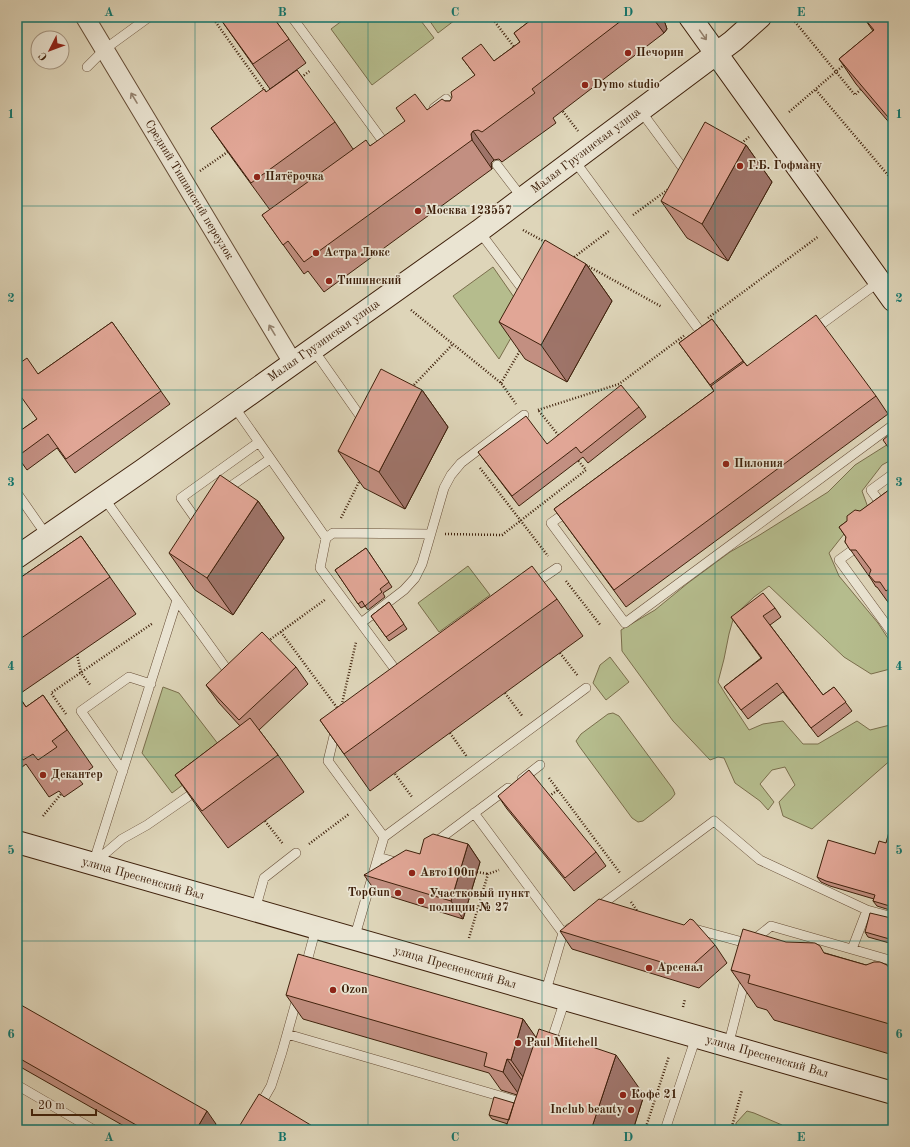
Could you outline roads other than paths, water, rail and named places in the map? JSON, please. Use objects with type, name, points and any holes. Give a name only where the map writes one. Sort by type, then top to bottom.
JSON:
[{"type":"street","name":"Средний Тишинский переулок","points":[[85,17],[292,363]]},
{"type":"street","points":[[690,17],[893,300]]},
{"type":"street","name":"Малая Грузинская улица","points":[[17,557],[104,498],[479,231],[716,53],[760,17]]},
{"type":"street","name":"улица Пресненский Вал","points":[[17,842],[555,997],[893,1092]]},
{"type":"lane","points":[[87,67],[105,49],[149,17]]},
{"type":"lane","points":[[292,17],[382,146],[397,135]]},
{"type":"lane","points":[[427,113],[446,99],[459,116]]},
{"type":"lane","points":[[640,110],[691,178]]},
{"type":"lane","points":[[574,160],[697,327]]},
{"type":"lane","points":[[497,165],[523,199]]},
{"type":"lane","points":[[479,231],[531,302]]},
{"type":"lane","points":[[803,338],[880,281]]},
{"type":"lane","points":[[313,348],[371,432]]},
{"type":"lane","points":[[233,405],[270,459],[329,536]]},
{"type":"lane","points":[[361,623],[404,590],[415,578],[422,564],[444,488],[451,475],[461,463],[524,415]]},
{"type":"lane","points":[[577,505],[551,523],[625,624],[893,425]]},
{"type":"lane","points":[[204,531],[195,511],[181,498],[259,442]]},
{"type":"lane","points":[[218,495],[270,459]]},
{"type":"lane","points":[[888,515],[871,490],[893,474]]},
{"type":"lane","points":[[17,493],[48,537]]},
{"type":"lane","points":[[104,498],[228,671]]},
{"type":"lane","points":[[329,536],[430,534]]},
{"type":"lane","points":[[329,536],[320,568],[403,681]]},
{"type":"lane","points":[[869,538],[839,560],[893,634]]},
{"type":"lane","points":[[526,590],[557,568]]},
{"type":"lane","points":[[93,864],[178,600]]},
{"type":"lane","points":[[123,771],[80,710],[129,677],[151,684]]},
{"type":"lane","points":[[354,938],[384,837],[586,688]]},
{"type":"lane","points":[[341,727],[335,732],[328,761],[384,837]]},
{"type":"lane","points":[[424,851],[540,765]]},
{"type":"lane","points":[[93,864],[122,839],[147,825],[205,784]]},
{"type":"lane","points":[[474,813],[563,933],[548,1051]]},
{"type":"lane","points":[[592,912],[714,822],[760,860],[867,910],[893,918]]},
{"type":"lane","points":[[255,910],[264,878],[294,855]]},
{"type":"lane","points":[[378,857],[405,865],[411,860]]},
{"type":"lane","points":[[852,949],[867,910]]},
{"type":"lane","points":[[563,933],[575,924]]},
{"type":"lane","points":[[681,925],[753,949],[756,938],[771,926],[893,961]]},
{"type":"lane","points":[[304,974],[316,928]]},
{"type":"lane","points":[[728,1046],[748,968]]},
{"type":"lane","points":[[252,1118],[271,1086],[300,989]]},
{"type":"lane","points":[[287,1034],[530,1105]]},
{"type":"lane","points":[[665,1130],[696,1037]]},
{"type":"lane","points":[[17,1085],[94,1130]]},
{"type":"place","name":"Печорин","points":[[628,53]]},
{"type":"place","name":"Dymo studio","points":[[585,85]]},
{"type":"place","name":"Г.Б. Гофману","points":[[740,166]]},
{"type":"place","name":"Пятёрочка","points":[[257,177]]},
{"type":"place","name":"Москва 123557","points":[[418,211]]},
{"type":"place","name":"Астра Люкс","points":[[316,253]]},
{"type":"place","name":"Тишинский","points":[[329,281]]},
{"type":"place","name":"Пилония","points":[[726,464]]},
{"type":"place","name":"Декантер","points":[[43,775]]},
{"type":"place","name":"Авто100п","points":[[412,873]]},
{"type":"place","name":"TopGun","points":[[398,893]]},
{"type":"place","name":"Участковый пункт полиции № 27","points":[[421,901]]},
{"type":"place","name":"Арсенал","points":[[649,968]]},
{"type":"place","name":"Ozon","points":[[333,990]]},
{"type":"place","name":"Paul Mitchell","points":[[518,1043]]},
{"type":"place","name":"Кофе 21","points":[[623,1095]]},
{"type":"place","name":"Inclub beauty","points":[[631,1110]]}]
